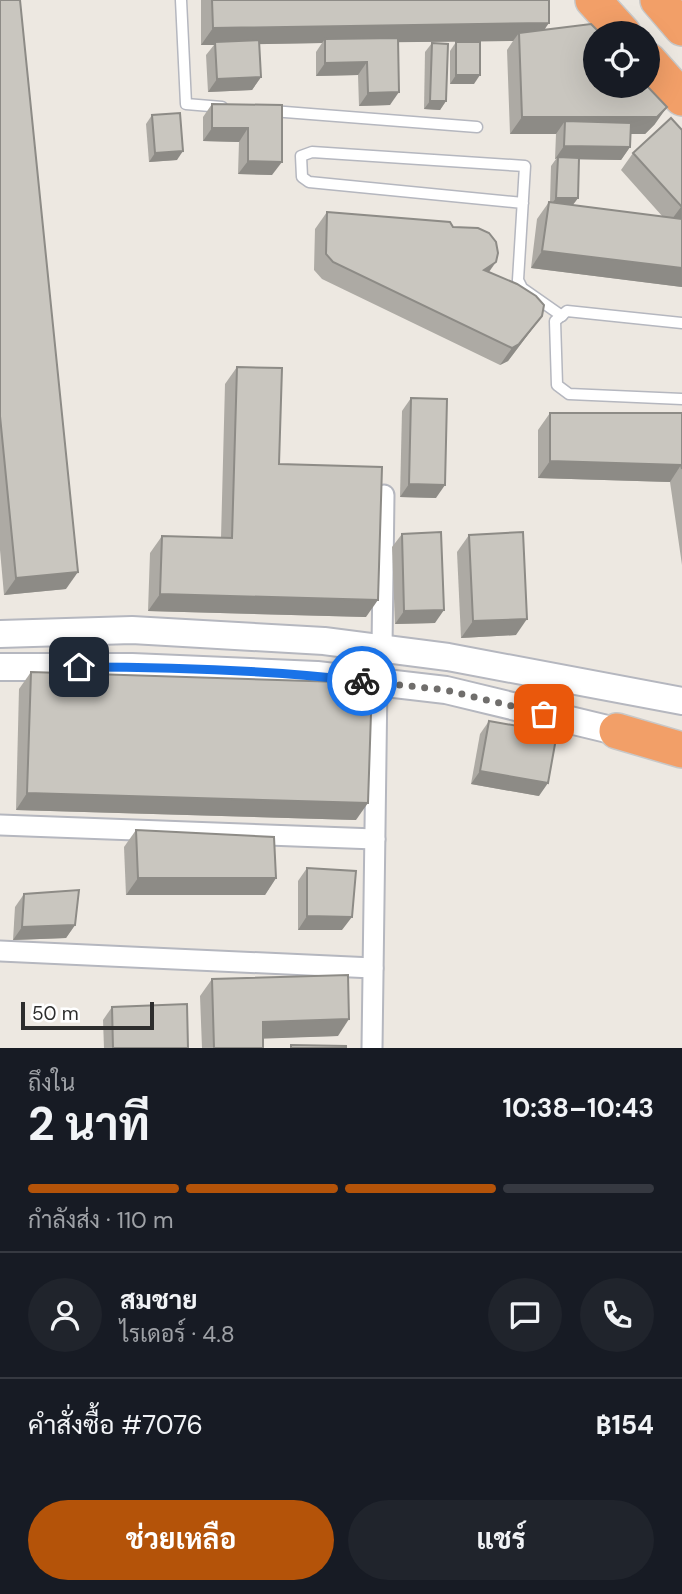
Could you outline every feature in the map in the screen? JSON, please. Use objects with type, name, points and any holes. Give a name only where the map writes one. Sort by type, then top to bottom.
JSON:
[{"type":"highway","points":[[593,0],[612,21]]},
{"type":"highway","points":[[658,0],[682,28]]},
{"type":"highway","points":[[660,73],[682,98]]},
{"type":"highway","points":[[617,731],[682,748]]},
{"type":"main road","points":[[0,634],[132,630],[324,641],[448,657],[682,701]]},
{"type":"main road","points":[[0,667],[145,667],[317,676],[377,682],[446,690],[617,731]]},
{"type":"street","points":[[382,648],[384,495]]},
{"type":"street","points":[[372,1048],[377,682]]},
{"type":"street","points":[[0,825],[375,839]]},
{"type":"street","points":[[0,951],[373,968]]},
{"type":"lane","points":[[181,0],[186,104],[228,107]]},
{"type":"lane","points":[[256,109],[477,127]]},
{"type":"lane","points":[[523,203],[309,182],[302,177],[301,156],[312,152],[525,166],[523,203],[518,280],[522,288],[562,316]]},
{"type":"lane","points":[[682,323],[567,311],[555,321],[557,385],[569,394],[682,399]]},
{"type":"building","points":[[0,0],[20,0],[78,572],[16,578],[0,416]]},
{"type":"building","points":[[212,0],[549,0],[549,23],[213,28]]},
{"type":"building","points":[[583,25],[583,98],[658,98],[667,107],[657,117],[522,117],[519,33]]},
{"type":"building","points":[[398,38],[399,92],[368,93],[367,62],[325,63],[325,39]]},
{"type":"building","points":[[259,40],[261,77],[217,79],[215,42]]},
{"type":"building","points":[[456,42],[480,42],[480,75],[456,75]]},
{"type":"building","points":[[432,43],[448,44],[446,101],[430,101]]},
{"type":"building","points":[[212,104],[282,105],[282,162],[248,161],[248,128],[212,128]]},
{"type":"building","points":[[180,113],[183,151],[155,153],[152,115]]},
{"type":"building","points":[[671,118],[682,130],[682,207],[633,153]]},
{"type":"building","points":[[565,121],[631,123],[630,147],[564,146]]},
{"type":"building","points":[[558,157],[579,158],[578,198],[556,198]]},
{"type":"building","points":[[549,202],[682,219],[682,268],[542,251]]},
{"type":"building","points":[[327,212],[450,222],[453,227],[478,228],[489,233],[496,242],[498,253],[496,262],[484,270],[517,284],[536,296],[544,305],[542,316],[519,344],[512,348],[333,262],[326,254]]},
{"type":"building","points":[[237,367],[282,368],[279,464],[382,467],[378,600],[160,594],[162,536],[232,538]]},
{"type":"building","points":[[411,398],[447,399],[445,485],[409,484]]},
{"type":"building","points":[[550,413],[682,413],[682,469],[681,465],[550,461]]},
{"type":"building","points":[[441,532],[444,610],[404,611],[402,534]]},
{"type":"building","points":[[523,532],[527,619],[473,621],[469,535]]},
{"type":"building","points":[[31,672],[372,683],[368,803],[27,793]]},
{"type":"building","points":[[489,721],[557,733],[548,783],[480,771]]},
{"type":"building","points":[[136,830],[274,837],[276,878],[138,878]]},
{"type":"building","points":[[307,868],[356,871],[352,917],[307,916]]},
{"type":"building","points":[[79,890],[75,925],[22,927],[24,894]]},
{"type":"building","points":[[348,975],[349,1019],[263,1022],[263,1048],[214,1048],[212,979]]},
{"type":"building","points":[[187,1004],[188,1048],[113,1048],[112,1007]]},
{"type":"building","points":[[291,1045],[346,1046],[346,1048],[291,1048]]},
{"type":"way so far","points":[[362,681],[446,690],[544,714]]},
{"type":"route","points":[[79,667],[317,676],[362,681]]}]
